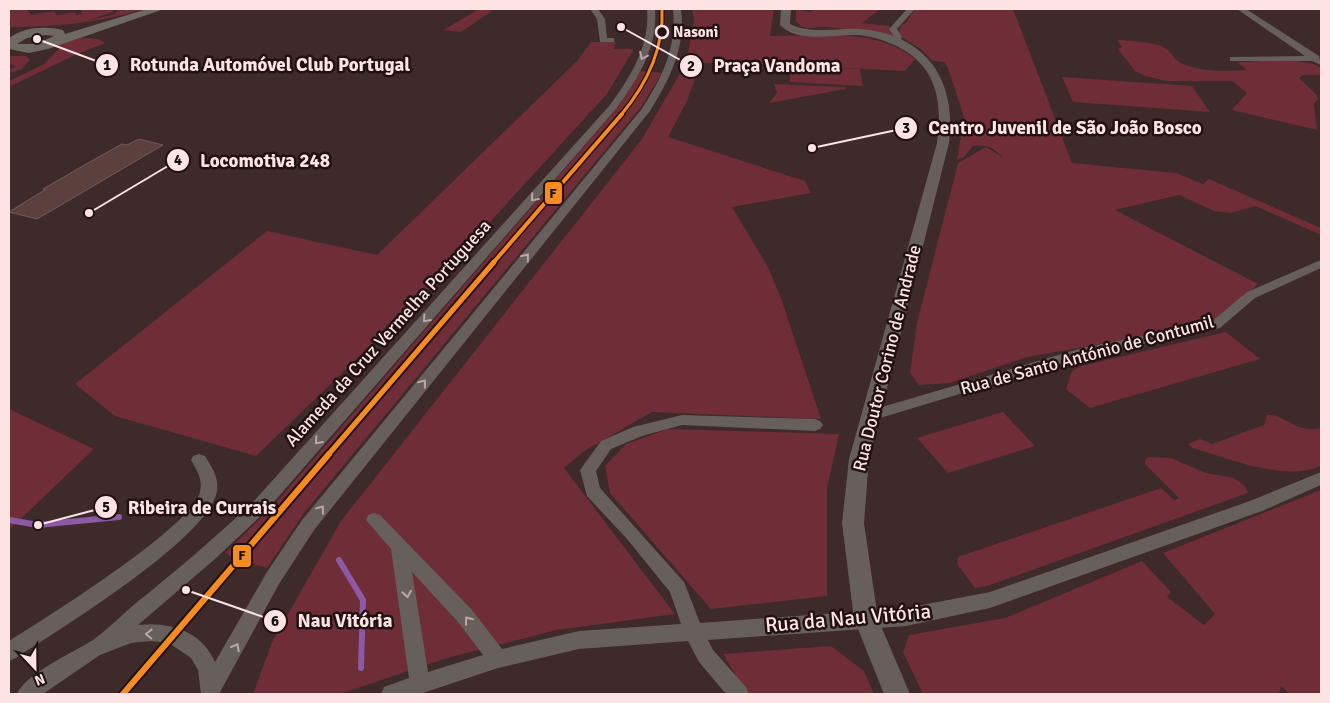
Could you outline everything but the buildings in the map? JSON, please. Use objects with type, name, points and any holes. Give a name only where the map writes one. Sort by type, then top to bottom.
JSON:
[{"type":"main road","points":[[10,43],[31,48],[57,36],[151,9]]},
{"type":"main road","points":[[10,43],[30,34],[57,36],[158,9]]},
{"type":"street","points":[[594,9],[602,19],[603,40],[612,40]]},
{"type":"street","name":"Alameda da Cruz Vermelha Portuguesa","points":[[100,645],[125,622],[209,554],[260,506],[613,107],[628,86],[649,43],[651,9]]},
{"type":"street","points":[[210,692],[273,578],[318,512],[644,111],[668,71],[674,55],[680,27],[677,9]]},
{"type":"street","name":"Rua Doutor Corino de Andrade","points":[[786,9],[785,25],[791,30],[804,32],[859,32],[895,41],[917,52],[928,63],[945,100],[947,123],[859,459],[853,523],[866,619],[897,694]]},
{"type":"street","points":[[895,41],[898,37],[893,29],[911,9]]},
{"type":"street","points":[[1241,9],[1319,60]]},
{"type":"street","points":[[1233,59],[1319,60]]},
{"type":"street","name":"Rua de Santo António de Contumil","points":[[870,416],[1082,353],[1215,324],[1251,294],[1317,269]]},
{"type":"street","points":[[739,694],[706,656],[693,631],[678,588],[633,534],[593,492],[588,470],[606,446],[638,431],[682,420],[815,425]]},
{"type":"street","points":[[9,652],[137,565],[186,525],[208,497],[209,476],[199,460]]},
{"type":"street","name":"Rua da Nau Vitória","points":[[391,694],[498,659],[579,640],[866,619],[906,618],[990,600],[1256,506],[1321,478]]},
{"type":"street","points":[[374,520],[465,616],[498,659]]},
{"type":"street","points":[[399,546],[420,684]]},
{"type":"street","points":[[27,694],[62,668],[100,645],[137,634],[171,634],[197,648],[210,671],[210,692]]},
{"type":"shaded area","points":[[27,9],[31,15],[54,11],[57,15],[75,12],[76,15],[82,14],[81,10],[113,9],[113,12],[89,20],[116,14],[118,9],[145,9],[111,18],[77,23],[9,27],[11,24],[9,11]]},
{"type":"shaded area","points":[[474,9],[495,9],[461,32],[443,30],[476,11]]},
{"type":"shaded area","points":[[692,9],[774,9],[770,36],[827,35],[864,38],[882,42],[899,49],[915,59],[905,71],[768,64],[701,63],[687,101],[668,137],[805,181],[811,193],[732,207],[768,267],[781,298],[821,419],[652,412],[584,451],[564,468],[675,614],[557,630],[447,658],[340,694],[253,694],[272,642],[341,521],[642,139],[686,63],[694,20]]},
{"type":"shaded area","points":[[796,9],[810,12],[814,9],[879,10],[862,23],[889,26],[892,35],[825,27],[807,28],[800,26],[796,21]]},
{"type":"shaded area","points":[[915,9],[1013,9],[1072,163],[1176,173],[1203,184],[1209,179],[1321,228],[1321,235],[1255,206],[1231,213],[1214,211],[1179,195],[1115,210],[1258,284],[1219,318],[1157,334],[1027,357],[950,383],[919,385],[910,373],[917,323],[958,163],[986,147],[1004,158],[990,148],[983,146],[973,146],[964,157],[957,160],[964,117],[948,68],[944,62],[933,61],[922,50],[898,35],[901,25],[906,23]]},
{"type":"shaded area","points":[[81,38],[98,39],[105,43],[75,55],[9,87],[9,81],[44,64],[60,48],[56,45]]},
{"type":"shaded area","points":[[1117,40],[1159,45],[1169,51],[1182,64],[1210,70],[1247,70],[1237,62],[1293,61],[1314,64],[1321,68],[1321,75],[1303,75],[1299,78],[1317,95],[1318,99],[1314,104],[1317,130],[1232,110],[1247,93],[1232,81],[1166,81],[1146,76],[1135,71],[1118,49],[1122,47]]},
{"type":"shaded area","points":[[591,42],[616,42],[614,49],[634,49],[607,94],[427,291],[256,456],[115,416],[75,384],[267,231],[377,255],[578,60]]},
{"type":"shaded area","points":[[9,56],[26,56],[30,60],[22,69],[11,73],[9,70],[16,67],[9,63]]},
{"type":"shaded area","points":[[790,66],[860,69],[863,86],[790,82]]},
{"type":"shaded area","points":[[640,71],[662,73],[641,107],[304,513],[267,568],[241,561],[225,553],[274,505],[618,107]]},
{"type":"shaded area","points":[[1062,77],[1192,86],[1210,112],[1073,102]]},
{"type":"shaded area","points":[[774,84],[845,87],[846,89],[769,103],[777,93]]},
{"type":"shaded area","points":[[1226,332],[1260,359],[1090,408],[1066,389],[1072,371],[1081,366]]},
{"type":"shaded area","points":[[9,409],[94,449],[9,530]]},
{"type":"shaded area","points":[[1003,412],[1035,446],[948,473],[917,438]]},
{"type":"shaded area","points":[[1267,415],[1279,417],[1304,428],[1321,428],[1321,466],[1307,470],[1274,470],[1224,458],[1193,448],[1188,444],[1200,439],[1212,444],[1264,425]]},
{"type":"shaded area","points":[[668,429],[839,434],[827,488],[827,596],[711,609],[610,493],[605,466],[626,444]]},
{"type":"shaded area","points":[[1149,457],[1171,458],[1206,473],[1234,478],[1245,486],[1248,493],[987,586],[975,588],[957,564],[958,557],[1161,488],[1174,500],[1179,498],[1145,464],[1145,459]]},
{"type":"shaded area","points":[[1321,490],[1321,694],[1290,694],[1281,686],[1279,694],[923,694],[903,652],[909,635],[1005,618],[1142,561],[1171,592],[1167,597],[1204,625],[1215,614],[1163,553]]},
{"type":"shaded area","points":[[831,646],[864,671],[874,694],[747,694],[723,654]]},
{"type":"waterway","points":[[9,520],[38,525],[119,517]]},
{"type":"waterway","points":[[339,560],[363,600],[361,668]]},
{"type":"transit line","name":"F","points":[[123,694],[624,111],[647,76],[658,51],[663,24],[662,9]]},
{"type":"place","name":"Praça Vandoma","points":[[621,27]]},
{"type":"place","name":"Nasoni","points":[[662,32]]},
{"type":"place","name":"Rotunda Automóvel Club Portugal","points":[[37,39]]},
{"type":"place","name":"Centro Juvenil de São João Bosco","points":[[812,148]]},
{"type":"place","name":"Locomotiva 248","points":[[89,213]]},
{"type":"place","name":"Ribeira de Currais","points":[[38,525]]},
{"type":"place","name":"Nau Vitória","points":[[186,590]]}]
